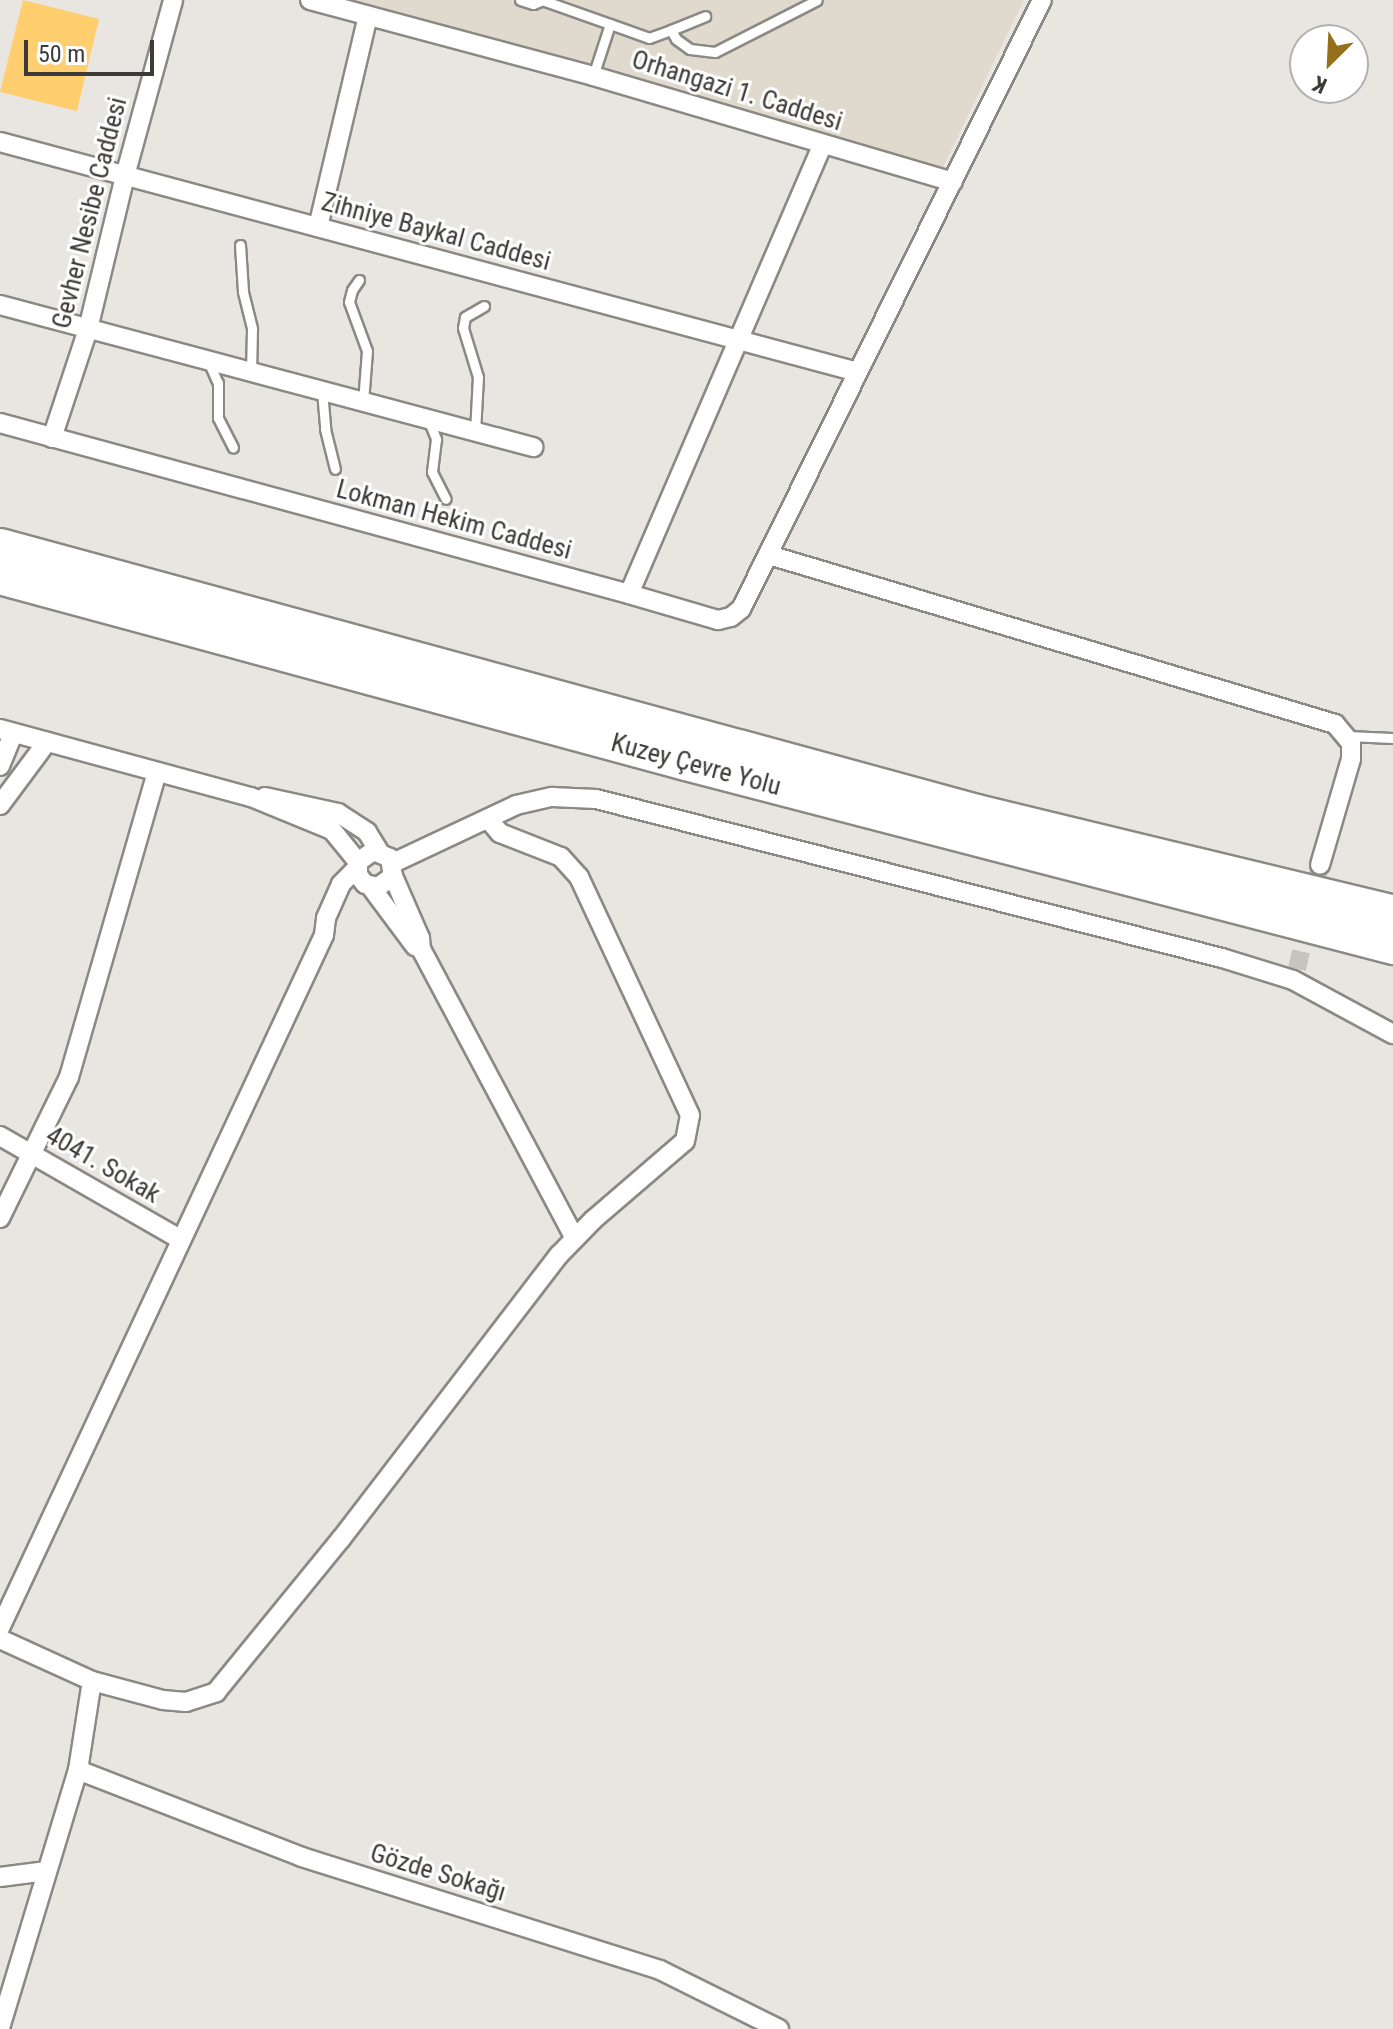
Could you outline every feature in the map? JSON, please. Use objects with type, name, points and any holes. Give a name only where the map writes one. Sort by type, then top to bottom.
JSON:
[{"type":"highway","name":"Kuzey Çevre Yolu","points":[[0,546],[977,812],[1393,913]]},
{"type":"highway","name":"Kuzey Çevre Yolu","points":[[0,577],[686,763],[1393,947]]},
{"type":"street","name":"Gevher Nesibe Caddesi","points":[[52,438],[88,329],[125,176],[173,0]]},
{"type":"street","name":"Orhangazi 1. Caddesi","points":[[310,0],[593,76],[953,182]]},
{"type":"street","points":[[953,182],[1042,0]]},
{"type":"street","points":[[318,227],[368,16]]},
{"type":"street","name":"Zihniye Baykal Caddesi","points":[[0,142],[858,372]]},
{"type":"street","points":[[629,594],[823,144]]},
{"type":"street","name":"Lokman Hekim Caddesi","points":[[0,423],[711,618],[725,619],[741,609],[953,182]]},
{"type":"street","points":[[0,305],[533,447]]},
{"type":"street","points":[[769,555],[1327,720],[1347,736],[1351,759],[1320,865]]},
{"type":"street","points":[[0,766],[7,731],[251,797],[332,830],[411,943],[421,949]]},
{"type":"street","points":[[0,805],[47,742]]},
{"type":"street","points":[[0,1218],[69,1077],[157,772]]},
{"type":"street","points":[[251,797],[273,797],[338,813],[359,825],[388,863],[420,938],[421,949],[574,1237]]},
{"type":"street","points":[[363,875],[367,853],[388,863],[534,800],[596,799],[1295,974],[1393,1034]]},
{"type":"street","points":[[0,1639],[92,1681],[177,1702],[205,1697],[225,1684],[574,1237],[680,1148],[689,1133],[690,1115],[579,877],[561,857],[500,833],[488,819]]},
{"type":"street","points":[[0,1628],[324,935],[326,918],[341,884],[363,875],[384,885],[388,863]]},
{"type":"street","name":"4041. Sokak","points":[[0,1136],[180,1239]]},
{"type":"street","points":[[0,2028],[78,1770],[92,1681]]},
{"type":"street","name":"Gözde Sokağı","points":[[78,1770],[302,1857],[660,1970],[779,2029]]},
{"type":"street","points":[[0,1877],[47,1871]]},
{"type":"lane","points":[[520,0],[533,4],[542,0],[649,38],[705,16]]},
{"type":"lane","points":[[671,30],[676,39],[690,49],[715,52],[817,0]]},
{"type":"lane","points":[[593,76],[610,24]]},
{"type":"lane","points":[[240,245],[243,292],[252,329],[251,372]]},
{"type":"lane","points":[[359,280],[349,302],[367,351],[363,402]]},
{"type":"lane","points":[[475,432],[478,377],[463,328],[465,317],[484,306]]},
{"type":"lane","points":[[208,361],[218,383],[218,418],[233,447]]},
{"type":"lane","points":[[322,391],[325,429],[335,469]]},
{"type":"lane","points":[[428,419],[436,439],[432,472],[446,499]]},
{"type":"lane","points":[[1347,736],[1393,738]]},
{"type":"shaded area","points":[[23,0],[99,19],[77,111],[0,92]]},
{"type":"shaded area","points":[[306,0],[1024,0],[940,173]]},
{"type":"tunnel","points":[[1297,969],[1320,865]]}]
